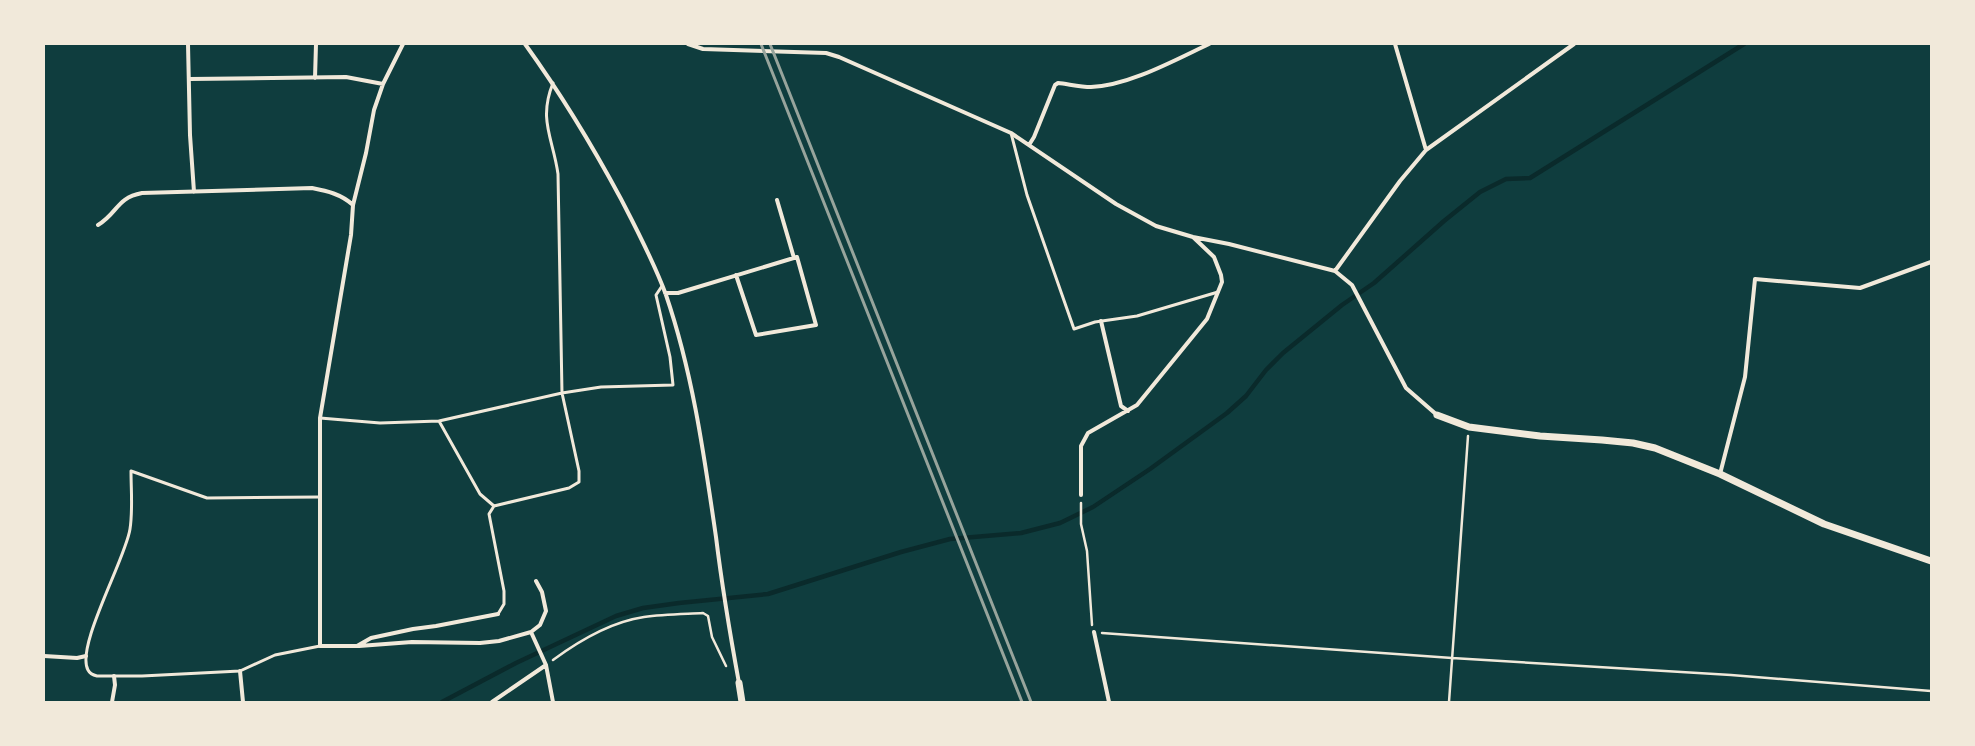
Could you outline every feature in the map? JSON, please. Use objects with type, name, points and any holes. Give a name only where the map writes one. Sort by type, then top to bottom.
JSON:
[{"type":"street","points":[[188,44],[190,79],[190,135],[194,192]]},
{"type":"street","points":[[315,78],[316,44]]},
{"type":"street","points":[[403,44],[383,84],[374,110],[366,153],[353,205],[351,235],[320,418],[320,646],[357,646],[412,642],[480,643],[532,634],[540,625],[546,611],[542,592],[536,581]]},
{"type":"street","points":[[525,44],[553,83],[595,149],[633,222],[665,293],[692,386],[702,440],[721,575],[742,702]]},
{"type":"street","points":[[688,44],[703,49],[826,53],[869,70],[1011,132],[1116,204],[1141,219],[1168,230],[1193,237],[1229,244],[1335,271],[1352,285],[1389,359],[1406,388],[1437,414],[1469,427],[1540,436],[1633,443],[1676,456],[1720,474],[1824,524],[1931,561]]},
{"type":"street","points":[[1028,145],[1034,137],[1055,85],[1058,83],[1089,87],[1134,77],[1208,44]]},
{"type":"street","points":[[1395,44],[1426,150]]},
{"type":"street","points":[[1335,271],[1400,181],[1426,150],[1527,76],[1574,44]]},
{"type":"street","points":[[190,79],[346,77],[383,84]]},
{"type":"street","points":[[98,225],[106,220],[125,198],[130,195],[156,192],[312,188],[346,199],[353,205]]},
{"type":"street","points":[[736,275],[756,335],[816,325],[777,200]]},
{"type":"street","points":[[1081,495],[1081,446],[1083,439],[1088,433],[1137,405],[1207,319],[1222,282],[1214,257],[1193,237]]},
{"type":"street","points":[[665,293],[678,293],[794,258]]},
{"type":"street","points":[[1720,474],[1745,377],[1755,278],[1860,288],[1931,262]]},
{"type":"street","points":[[1101,321],[1121,406],[1128,411]]},
{"type":"street","points":[[357,646],[371,638],[406,630],[498,614]]},
{"type":"street","points":[[1094,632],[1110,702]]},
{"type":"street","points":[[532,634],[546,665],[553,702]]},
{"type":"street","points":[[44,656],[77,658],[86,656]]},
{"type":"street","points":[[492,702],[546,665]]},
{"type":"street","points":[[240,671],[243,702]]},
{"type":"street","points":[[112,702],[115,685],[114,676]]},
{"type":"lane","points":[[498,614],[504,604],[504,591],[489,514],[494,506],[569,488],[578,482],[579,471],[562,393],[558,174],[556,158],[547,128],[546,99],[553,83]]},
{"type":"lane","points":[[1011,132],[1027,195],[1074,329],[1101,321],[1137,316],[1218,292]]},
{"type":"lane","points":[[320,418],[380,423],[438,421],[562,393],[601,387],[673,385],[669,350],[656,295],[662,286]]},
{"type":"lane","points":[[438,421],[480,494],[494,506]]},
{"type":"lane","points":[[320,497],[224,496],[208,498],[131,471],[130,529],[92,631],[86,656],[87,670],[92,675],[114,676],[240,671],[248,665],[275,655],[320,646]]},
{"type":"path","points":[[1449,702],[1469,427]]},
{"type":"path","points":[[1081,495],[1081,524],[1087,551],[1094,632],[1452,658],[1731,674],[1931,691]]},
{"type":"path","points":[[546,665],[573,645],[610,626],[644,617],[703,613],[708,616],[712,637],[729,673],[739,683]]},
{"type":"waterway","points":[[442,702],[516,663],[616,616],[643,608],[768,594],[901,552],[950,539],[1021,533],[1060,523],[1093,507],[1150,469],[1227,413],[1246,396],[1266,370],[1283,353],[1342,305],[1374,283],[1444,221],[1480,192],[1506,179],[1530,178],[1744,44]]},
{"type":"railway","points":[[761,44],[1022,702]]},
{"type":"railway","points":[[770,44],[1031,702]]}]
